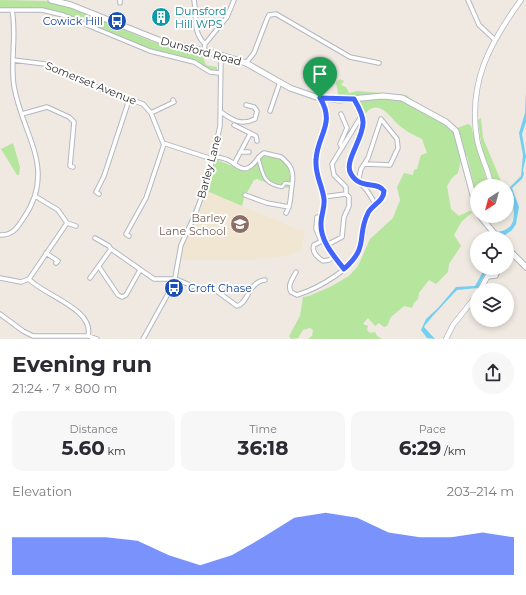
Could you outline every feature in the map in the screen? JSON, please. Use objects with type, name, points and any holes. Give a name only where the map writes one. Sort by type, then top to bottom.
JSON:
[{"type":"main road","name":"Dunsford Road","points":[[51,0],[71,5],[161,41],[204,50],[246,63],[280,82],[306,94],[320,98],[354,99],[383,96],[402,98],[446,122],[456,131],[460,141],[470,185]]},
{"type":"main road","points":[[486,223],[492,231]]},
{"type":"main road","points":[[514,255],[526,267]]},
{"type":"street","points":[[194,0],[196,30],[205,44]]},
{"type":"street","points":[[204,50],[205,44],[224,22],[234,0]]},
{"type":"street","points":[[468,0],[479,25],[494,39]]},
{"type":"street","points":[[489,179],[477,139],[475,107],[479,77],[494,39],[521,0]]},
{"type":"street","points":[[0,10],[42,10],[63,15],[150,51],[194,62],[210,72],[220,73]]},
{"type":"street","points":[[0,235],[9,234],[16,229],[30,209],[35,196],[39,166],[13,83],[14,60],[12,10]]},
{"type":"street","points":[[246,63],[254,52],[267,19],[270,15],[276,14],[350,57],[379,64]]},
{"type":"street","name":"Barley Lane","points":[[143,339],[176,279],[181,245],[194,217],[213,158],[220,126],[221,55]]},
{"type":"street","name":"Somerset Avenue","points":[[14,60],[45,64],[129,100],[144,104],[151,113]]},
{"type":"street","points":[[270,111],[280,82]]},
{"type":"street","points":[[320,98],[323,104],[327,123],[316,158],[316,174],[323,197],[324,211],[321,226],[323,240]]},
{"type":"street","points":[[354,99],[364,122],[362,132],[348,167],[351,175],[362,185],[376,204]]},
{"type":"street","points":[[96,192],[104,176],[129,100]]},
{"type":"street","points":[[126,234],[146,198],[164,144],[151,113],[174,102]]},
{"type":"street","points":[[221,112],[238,122],[247,123],[255,120],[257,111],[254,107],[246,105]]},
{"type":"street","points":[[22,114],[48,107],[73,120],[75,124],[70,166]]},
{"type":"street","points":[[341,114],[347,128],[340,144],[342,148]]},
{"type":"street","points":[[327,245],[342,237],[344,217],[350,203],[349,197],[346,194],[345,185],[334,175],[332,169],[333,162],[362,115]]},
{"type":"street","points":[[358,182],[361,169],[365,164],[381,119],[397,139],[396,154],[390,165],[365,164]]},
{"type":"street","points":[[234,125],[256,137],[257,141]]},
{"type":"street","points":[[234,164],[250,134]]},
{"type":"street","points":[[164,144],[213,158],[228,160],[241,168],[247,168],[258,157],[267,153],[281,157],[292,170],[294,178],[292,184],[292,199],[286,213]]},
{"type":"street","points":[[240,152],[249,152]]},
{"type":"street","points":[[258,157],[262,174],[266,180],[282,187],[285,183],[292,184]]},
{"type":"street","points":[[296,272],[290,282],[289,289],[297,295],[334,277],[344,269],[358,252],[367,214],[384,195],[384,190],[381,188],[362,185]]},
{"type":"street","points":[[323,197],[346,194]]},
{"type":"street","points":[[245,195],[267,203],[289,207]]},
{"type":"street","points":[[35,196],[58,210],[67,223],[76,226]]},
{"type":"street","points":[[316,217],[316,228],[334,257],[344,269]]},
{"type":"street","points":[[0,278],[16,282],[29,279],[67,223]]},
{"type":"street","points":[[95,238],[109,246],[111,250],[154,279],[176,279],[192,286],[214,289],[237,306],[242,303],[250,290],[257,283],[265,280]]},
{"type":"street","points":[[323,240],[313,247],[316,256],[325,261],[334,257]]},
{"type":"street","points":[[90,278],[111,250]]},
{"type":"street","points":[[46,253],[58,260]]},
{"type":"street","points":[[99,266],[118,295],[122,297],[126,295],[140,270]]},
{"type":"street","points":[[484,283],[487,277],[496,275]]},
{"type":"street","points":[[29,279],[73,307],[87,322],[89,330],[88,336]]},
{"type":"street","points":[[446,339],[453,325],[470,304]]},
{"type":"street","points":[[0,314],[23,331],[33,336],[88,336],[98,339]]},
{"type":"shaded area","name":"Barley Lane School","points":[[207,191],[294,228],[305,231],[301,251],[285,256],[249,260],[181,260],[185,242],[199,215]]},
{"type":"green space","points":[[0,0],[46,1],[64,5],[153,42],[202,54],[206,65],[217,67],[217,70],[209,70],[188,58],[143,47],[45,9],[0,8]]},
{"type":"green space","points":[[340,79],[344,81],[341,85],[346,87],[349,93],[358,91],[406,95],[452,130],[468,124],[471,126],[486,179],[472,179],[467,156],[461,160],[458,173],[452,178],[447,186],[451,209],[459,216],[470,211],[470,214],[462,221],[454,235],[461,246],[449,264],[448,272],[436,284],[429,280],[419,293],[418,299],[412,308],[404,306],[391,317],[387,326],[384,327],[379,323],[375,326],[368,318],[363,324],[368,326],[367,330],[370,333],[375,332],[377,336],[382,339],[308,339],[312,336],[313,330],[310,328],[303,330],[298,338],[291,339],[289,336],[300,316],[303,297],[330,287],[349,276],[358,266],[370,239],[393,218],[400,200],[397,187],[404,173],[413,175],[414,170],[417,169],[421,155],[427,153],[422,139],[403,128],[380,108],[370,109],[365,114],[358,101],[336,103],[338,93],[336,83]]},
{"type":"green space","points":[[481,118],[483,138],[500,179],[492,179],[484,157],[478,120]]},
{"type":"green space","points":[[13,143],[20,167],[19,175],[17,175],[1,149]]},
{"type":"green space","points":[[275,156],[284,161],[287,165],[290,173],[290,188],[275,186],[257,179],[254,180],[244,198],[242,206],[207,191],[215,159],[242,170],[246,170],[262,157]]},
{"type":"water","points":[[526,92],[526,122],[522,134],[526,157],[523,170],[524,174],[522,179],[514,186],[514,183],[521,176],[523,155],[519,133],[525,113]]},
{"type":"water","points":[[514,193],[519,207],[516,224],[511,231],[500,231],[510,227],[512,223],[514,223]]},
{"type":"water","points":[[481,275],[484,275],[480,283],[477,283]]},
{"type":"water","points":[[470,286],[470,289],[457,290],[429,321],[424,327],[435,339],[427,338],[421,330],[426,319],[438,308],[456,287]]},
{"type":"place","name":"Dunsford Hill WPS","points":[[161,17]]},
{"type":"place","name":"Cowick Hill","points":[[117,21]]},
{"type":"place","name":"Barley Lane School","points":[[240,224]]},
{"type":"place","name":"Croft Chase","points":[[174,288]]},
{"type":"route","points":[[320,98],[339,100],[354,99],[359,107],[364,122],[358,144],[348,167],[351,175],[362,185],[366,184],[383,188],[384,191],[383,197],[367,214],[361,246],[358,252],[344,269],[329,250],[321,229],[321,218],[324,211],[324,202],[316,174],[316,158],[327,120],[320,98]]}]
